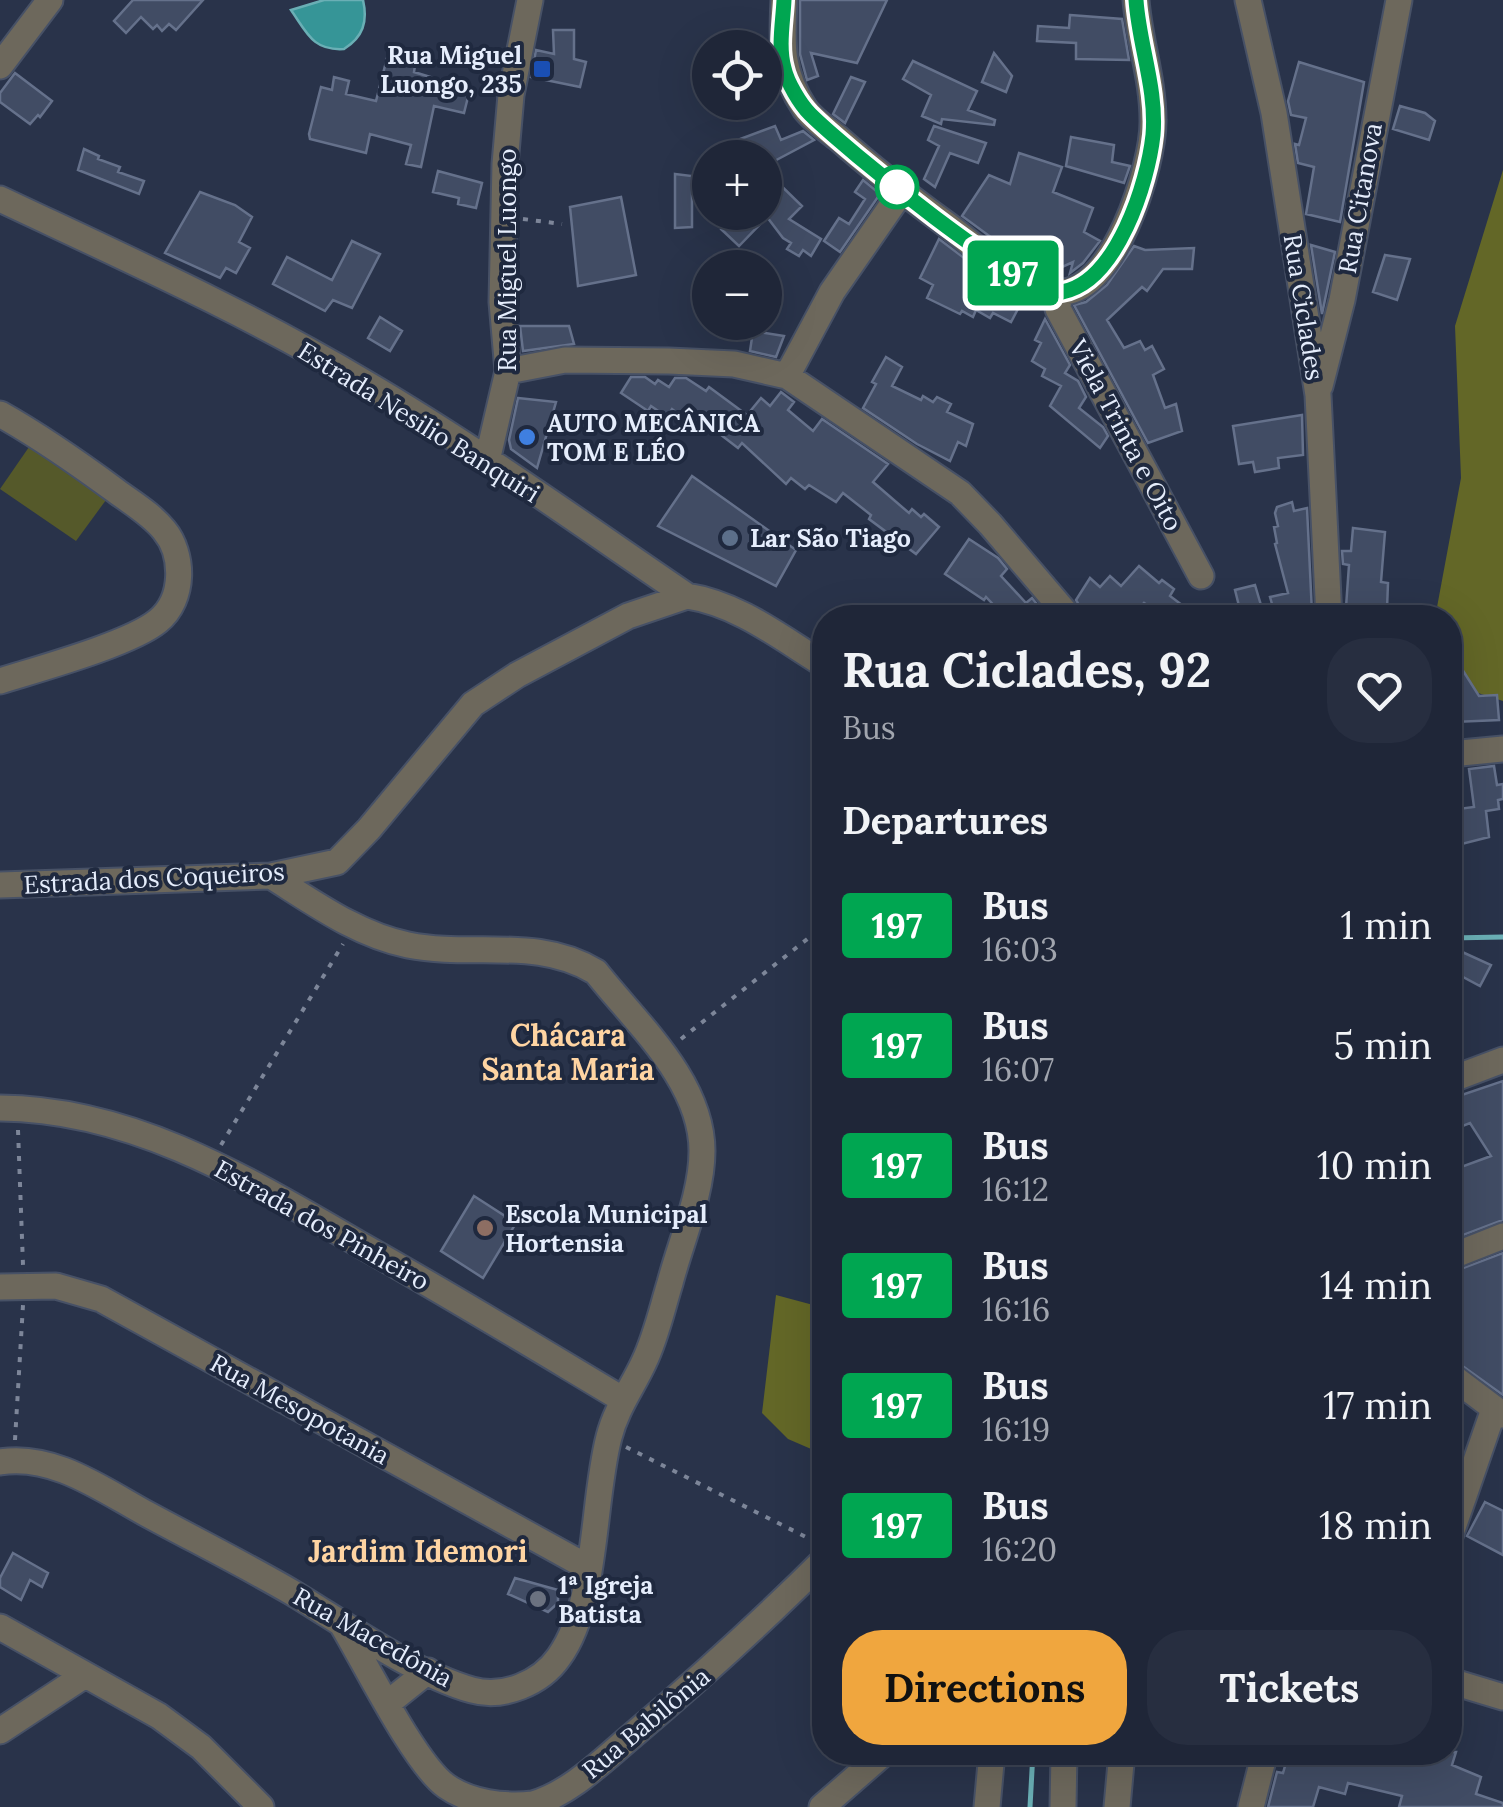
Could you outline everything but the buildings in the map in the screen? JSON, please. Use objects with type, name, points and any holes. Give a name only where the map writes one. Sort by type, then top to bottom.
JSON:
[{"type":"street","points":[[0,66],[50,0]]},
{"type":"street","name":"Rua Miguel Luongo","points":[[488,460],[508,371],[502,302],[504,184],[510,96],[530,0]]},
{"type":"street","points":[[784,0],[784,70],[806,111],[902,191],[1011,272],[1039,288],[1059,293],[1086,280],[1102,266],[1128,223],[1145,176],[1152,138],[1152,96],[1136,0]]},
{"type":"street","name":"Rua Ciclades","points":[[1248,0],[1274,113],[1318,395],[1328,605]]},
{"type":"street","name":"Rua Citanova","points":[[1318,395],[1342,300],[1398,0]]},
{"type":"street","points":[[787,376],[832,292],[902,191]]},
{"type":"street","name":"Estrada Nesilio Banquiri","points":[[0,199],[211,299],[364,382],[488,460],[687,596],[714,600],[737,610],[812,657]]},
{"type":"street","name":"Viela Trinta e Oito","points":[[1059,293],[1058,309],[1201,576]]},
{"type":"street","points":[[508,371],[564,360],[669,361],[734,364],[787,376],[960,494],[1059,605]]},
{"type":"street","points":[[0,414],[42,437],[154,518],[176,550],[178,568],[177,590],[160,620],[134,635],[0,682]]},
{"type":"street","name":"Estrada dos Coqueiros","points":[[0,885],[271,876],[337,862],[369,830],[473,704],[517,675],[628,616],[687,596]]},
{"type":"street","points":[[1462,753],[1503,748]]},
{"type":"street","name":"Rua Macedônia","points":[[7,1461],[40,1462],[78,1476],[292,1593],[343,1626],[474,1691],[519,1688],[546,1672],[560,1656],[574,1628],[589,1568],[608,1438],[658,1325],[698,1178],[702,1152],[694,1106],[684,1085],[596,972],[541,950],[440,950],[405,945],[354,926],[271,876]]},
{"type":"street","points":[[1462,1075],[1503,1060]]},
{"type":"street","name":"Estrada dos Pinheiro","points":[[9,1108],[53,1110],[116,1124],[211,1162],[370,1250],[622,1400]]},
{"type":"street","points":[[1462,1252],[1503,1236]]},
{"type":"street","name":"Rua Mesopotania","points":[[12,1285],[56,1286],[100,1299],[589,1568]]},
{"type":"street","points":[[1462,1384],[1499,1412],[1462,1506]]},
{"type":"street","name":"Rua Babilônia","points":[[343,1626],[431,1772],[444,1785],[486,1804],[531,1805],[554,1796],[598,1765],[734,1650],[812,1572]]},
{"type":"street","points":[[0,1627],[159,1716],[202,1747],[260,1807]]},
{"type":"street","points":[[388,1703],[428,1671]]},
{"type":"street","points":[[0,1731],[85,1675]]},
{"type":"street","points":[[1462,1684],[1503,1697]]},
{"type":"street","points":[[822,1807],[870,1765]]},
{"type":"street","points":[[988,1807],[991,1765]]},
{"type":"street","points":[[1063,1807],[1064,1765]]},
{"type":"street","points":[[1117,1807],[1121,1765]]},
{"type":"street","points":[[1251,1807],[1262,1765]]},
{"type":"path","points":[[513,218],[562,224]]},
{"type":"path","points":[[211,1162],[354,926]]},
{"type":"path","points":[[662,1055],[812,935]]},
{"type":"path","points":[[7,1461],[19,1196],[9,1108]]},
{"type":"path","points":[[608,1438],[812,1540]]},
{"type":"shaded area","points":[[324,0],[363,0],[362,28],[344,49],[318,44],[291,10]]},
{"type":"shaded area","points":[[1503,170],[1503,701],[1462,688],[1462,605],[1437,605],[1461,478],[1455,326]]},
{"type":"shaded area","points":[[29,447],[106,500],[76,541],[0,489]]},
{"type":"shaded area","points":[[776,1295],[812,1305],[812,1449],[788,1439],[762,1413]]},
{"type":"waterway","points":[[1462,938],[1503,937]]},
{"type":"waterway","points":[[1030,1807],[1032,1765]]},
{"type":"bus line","name":"197","points":[[784,0],[784,70],[806,111],[902,191],[1011,272],[1039,288],[1059,293],[1096,273],[1114,250],[1145,176],[1154,122],[1136,0]]},
{"type":"place","name":"Rua Miguel Luongo, 235","points":[[542,69]]},
{"type":"place","name":"AUTO MECÂNICA TOM E LÉO","points":[[527,437]]},
{"type":"place","name":"Lar São Tiago","points":[[730,538]]},
{"type":"place","name":"Escola Municipal Hortensia","points":[[485,1228]]},
{"type":"place","name":"1ª Igreja Batista","points":[[538,1599]]},
{"type":"district","name":"Chácara Santa Maria","points":[[568,1053]]},
{"type":"district","name":"Jardim Idemori","points":[[418,1552]]}]
